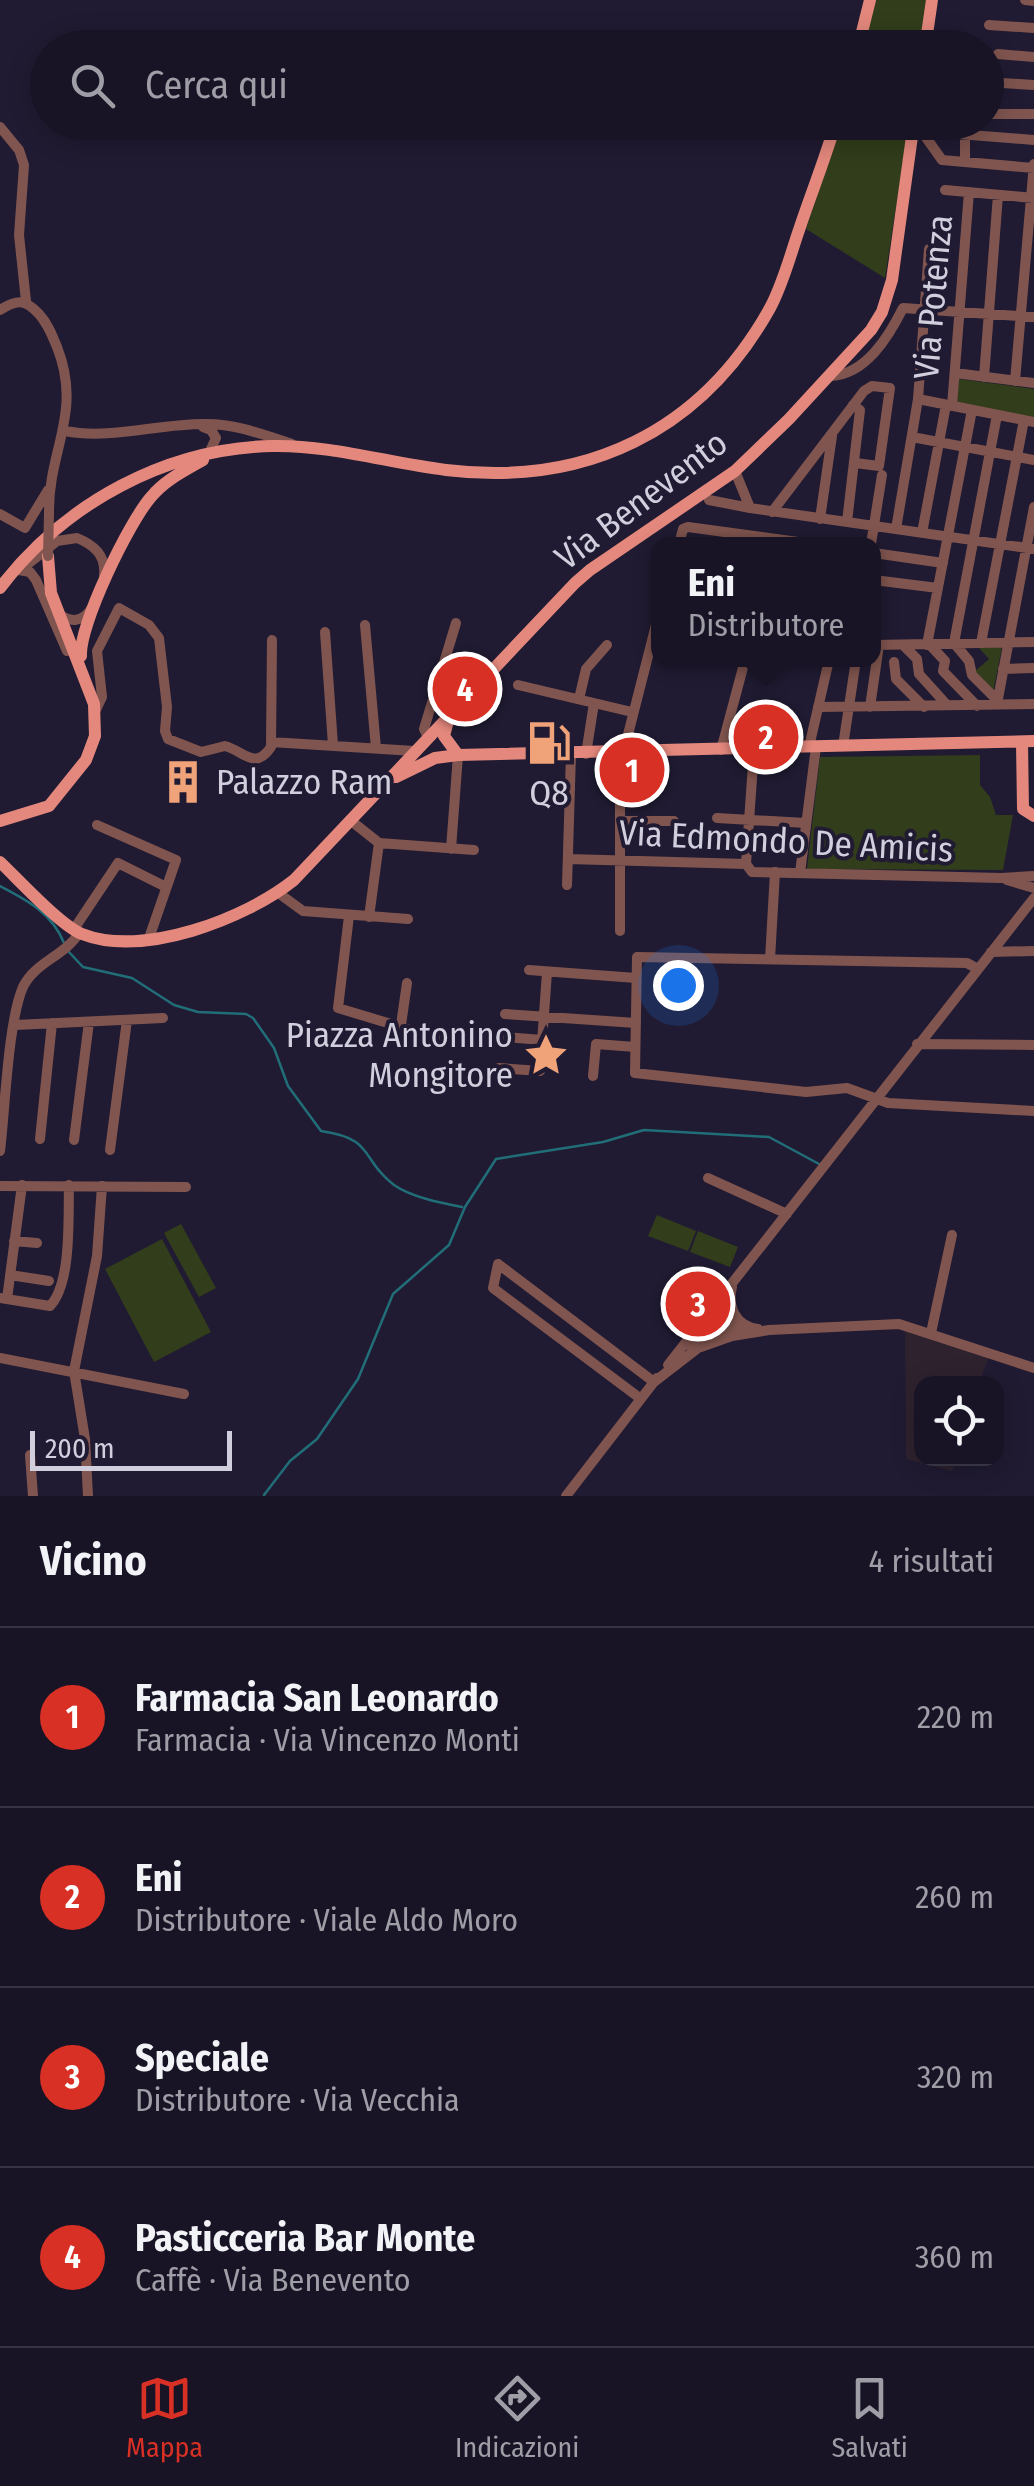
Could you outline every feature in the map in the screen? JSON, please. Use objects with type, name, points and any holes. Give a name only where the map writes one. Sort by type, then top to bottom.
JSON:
[{"type":"main road","points":[[862,30],[870,0]]},
{"type":"main road","points":[[928,30],[932,0]]},
{"type":"main road","points":[[3,584],[43,540],[95,500],[147,473],[213,452],[302,447],[442,469],[523,474],[605,456],[665,426],[720,378],[772,304],[830,140]]},
{"type":"main road","name":"Via Benevento","points":[[76,931],[148,941],[182,934],[278,892],[294,880],[590,570],[735,470],[871,330],[888,295],[912,140]]},
{"type":"main road","points":[[0,820],[40,812],[59,797],[92,748],[94,713],[80,652],[95,602],[151,496],[213,452]]},
{"type":"main road","points":[[48,556],[51,593],[82,668]]},
{"type":"main road","points":[[435,758],[450,714]]},
{"type":"main road","points":[[444,736],[458,755]]},
{"type":"main road","points":[[428,737],[435,758]]},
{"type":"main road","points":[[385,783],[435,758],[458,755],[1028,742],[1023,808],[1034,816]]},
{"type":"main road","points":[[0,862],[76,931]]},
{"type":"street","points":[[1024,0],[1034,1]]},
{"type":"street","points":[[989,25],[1034,28]]},
{"type":"street","points":[[1004,54],[1034,56]]},
{"type":"street","points":[[1004,83],[1034,85]]},
{"type":"street","points":[[1004,114],[1034,114]]},
{"type":"street","points":[[0,127],[19,150],[24,165],[19,236],[26,301],[47,322],[64,366],[68,396],[65,431],[56,452],[49,489],[48,556]]},
{"type":"street","points":[[1004,137],[1034,140]]},
{"type":"street","points":[[928,140],[942,160],[1034,167],[1015,381]]},
{"type":"street","points":[[965,140],[965,162]]},
{"type":"street","points":[[945,190],[1032,198]]},
{"type":"street","name":"Via Potenza","points":[[922,533],[955,373],[968,192]]},
{"type":"street","points":[[984,377],[998,195]]},
{"type":"street","points":[[896,529],[918,399],[929,248]]},
{"type":"street","points":[[0,310],[14,301],[26,301]]},
{"type":"street","points":[[830,376],[839,376],[876,352],[903,308],[1034,317]]},
{"type":"street","points":[[955,373],[1034,383]]},
{"type":"street","points":[[772,512],[864,391],[872,386],[890,388],[872,537]]},
{"type":"street","points":[[918,399],[1029,421],[1017,457],[981,643]]},
{"type":"street","points":[[848,522],[860,410],[853,405]]},
{"type":"street","points":[[928,645],[972,410]]},
{"type":"street","points":[[954,644],[998,415]]},
{"type":"street","points":[[887,419],[914,423]]},
{"type":"street","points":[[65,431],[81,434],[204,424],[236,428],[302,447]]},
{"type":"street","points":[[187,426],[208,428],[215,434],[213,452]]},
{"type":"street","points":[[820,518],[832,434]]},
{"type":"street","points":[[912,437],[1034,460]]},
{"type":"street","points":[[854,463],[880,470]]},
{"type":"street","points":[[735,470],[750,508]]},
{"type":"street","points":[[0,514],[24,528],[49,489]]},
{"type":"street","points":[[709,500],[1030,548]]},
{"type":"street","points":[[997,703],[1030,548],[1034,507]]},
{"type":"street","points":[[681,537],[683,528],[755,537]]},
{"type":"street","points":[[720,537],[722,531]]},
{"type":"street","points":[[3,584],[57,541],[82,540],[98,551],[104,561],[104,576],[95,602],[80,620],[72,621],[58,614]]},
{"type":"street","points":[[881,554],[943,563]]},
{"type":"street","points":[[19,570],[30,572],[36,580],[94,713]]},
{"type":"street","points":[[881,581],[938,588]]},
{"type":"street","points":[[94,713],[102,696],[98,651],[120,608],[149,625],[159,638],[168,739],[202,752],[228,747],[250,760],[264,756],[271,742],[272,640]]},
{"type":"street","points":[[428,737],[424,729],[456,623]]},
{"type":"street","points":[[365,625],[376,748]]},
{"type":"street","points":[[65,630],[84,630]]},
{"type":"street","points":[[325,632],[332,746]]},
{"type":"street","points":[[620,931],[621,754],[651,642]]},
{"type":"street","points":[[881,645],[1034,642]]},
{"type":"street","points":[[954,644],[969,661],[972,675],[997,703]]},
{"type":"street","points":[[903,645],[917,659],[919,674],[947,705]]},
{"type":"street","points":[[928,645],[944,661],[943,671],[977,706]]},
{"type":"street","points":[[579,700],[586,669],[607,646]]},
{"type":"street","points":[[894,662],[896,679],[924,706]]},
{"type":"street","points":[[721,750],[744,667]]},
{"type":"street","points":[[800,873],[812,747],[827,667]]},
{"type":"street","points":[[843,746],[855,667]]},
{"type":"street","points":[[870,707],[874,667]]},
{"type":"street","points":[[1003,668],[1034,668]]},
{"type":"street","points":[[518,685],[632,712]]},
{"type":"street","points":[[567,886],[578,754],[594,703]]},
{"type":"street","points":[[818,707],[1034,704]]},
{"type":"street","points":[[271,742],[414,751]]},
{"type":"street","points":[[746,864],[754,750]]},
{"type":"street","points":[[452,849],[458,755]]},
{"type":"street","points":[[717,818],[806,824]]},
{"type":"street","points":[[350,820],[379,844],[474,850]]},
{"type":"street","points":[[620,822],[674,821]]},
{"type":"street","points":[[97,825],[176,860],[148,941]]},
{"type":"street","points":[[369,917],[379,844]]},
{"type":"street","name":"Via Edmondo De Amicis","points":[[568,859],[746,864],[752,872],[1001,878]]},
{"type":"street","points":[[0,1151],[23,988],[34,972],[66,948],[118,862],[166,887]]},
{"type":"street","points":[[770,959],[776,872]]},
{"type":"street","points":[[1001,878],[1034,876]]},
{"type":"street","points":[[1001,878],[1034,888]]},
{"type":"street","points":[[278,892],[303,911],[408,919]]},
{"type":"street","points":[[566,1496],[1034,898]]},
{"type":"street","points":[[349,916],[338,1008],[454,1043]]},
{"type":"street","points":[[991,952],[1034,951]]},
{"type":"street","points":[[978,969],[967,962],[637,957],[635,1073],[806,1092],[847,1088],[888,1103],[1034,1111]]},
{"type":"street","points":[[528,970],[636,978]]},
{"type":"street","points":[[498,1068],[540,1071],[547,972]]},
{"type":"street","points":[[400,1025],[407,984]]},
{"type":"street","points":[[505,1014],[636,1023]]},
{"type":"street","points":[[15,1025],[162,1018]]},
{"type":"street","points":[[110,1150],[126,1020]]},
{"type":"street","points":[[74,1140],[89,1022]]},
{"type":"street","points":[[40,1139],[52,1023]]},
{"type":"street","points":[[504,1037],[540,1040]]},
{"type":"street","points":[[593,1076],[596,1044],[636,1048]]},
{"type":"street","points":[[917,1044],[1034,1045]]},
{"type":"street","points":[[708,1178],[787,1214]]},
{"type":"street","points":[[22,1185],[4,1299],[50,1306],[55,1301],[66,1260],[69,1185]]},
{"type":"street","points":[[0,1186],[186,1187]]},
{"type":"street","points":[[88,1496],[74,1370],[96,1256],[102,1186]]},
{"type":"street","points":[[931,1333],[952,1235]]},
{"type":"street","points":[[14,1241],[37,1242]]},
{"type":"street","points":[[642,1399],[493,1288],[498,1264],[654,1382]]},
{"type":"street","points":[[10,1275],[49,1281]]},
{"type":"street","points":[[736,1279],[730,1303],[743,1330]]},
{"type":"street","points":[[720,1298],[727,1318],[743,1330]]},
{"type":"street","points":[[682,1347],[714,1332],[899,1324],[1034,1368]]},
{"type":"street","points":[[654,1382],[698,1348],[743,1330]]},
{"type":"street","points":[[0,1358],[184,1394]]},
{"type":"street","points":[[30,1456],[33,1496]]},
{"type":"shaded area","points":[[905,1329],[989,1357],[982,1376],[914,1376],[914,1461],[906,1459]]},
{"type":"green space","points":[[876,0],[927,0],[923,30],[868,30]]},
{"type":"green space","points":[[836,140],[906,140],[885,278],[806,229]]},
{"type":"green space","points":[[959,379],[1034,389],[1034,418],[957,402]]},
{"type":"green space","points":[[1002,647],[993,692],[974,672],[989,659],[979,648]]},
{"type":"green space","points":[[980,755],[980,785],[990,797],[996,815],[1013,815],[1003,870],[807,869],[820,757]]},
{"type":"green space","points":[[657,1215],[696,1231],[688,1251],[648,1236]]},
{"type":"green space","points":[[181,1224],[216,1288],[199,1297],[164,1233]]},
{"type":"green space","points":[[698,1231],[738,1247],[730,1267],[690,1252]]},
{"type":"green space","points":[[162,1239],[211,1332],[154,1362],[105,1269]]},
{"type":"waterway","points":[[0,886],[46,915],[64,943]]},
{"type":"waterway","points":[[67,950],[83,967],[132,978],[174,1005],[198,1012],[246,1014],[253,1018],[274,1048],[288,1086],[321,1131],[359,1144],[383,1175],[401,1189],[462,1207]]},
{"type":"waterway","points":[[264,1495],[290,1461],[317,1439],[358,1379],[393,1294],[449,1245],[465,1207],[496,1159],[603,1142],[644,1130],[769,1137],[819,1164]]},
{"type":"place","name":"Pasticceria Bar Monte","points":[[465,689]]},
{"type":"place","name":"Eni","points":[[766,737]]},
{"type":"place","name":"Q8","points":[[549,743]]},
{"type":"place","name":"Farmacia San Leonardo","points":[[632,770]]},
{"type":"place","name":"Palazzo Ram","points":[[183,782]]},
{"type":"place","name":"Piazza Antonino Mongitore","points":[[546,1055]]},
{"type":"place","name":"Speciale","points":[[698,1304]]}]
